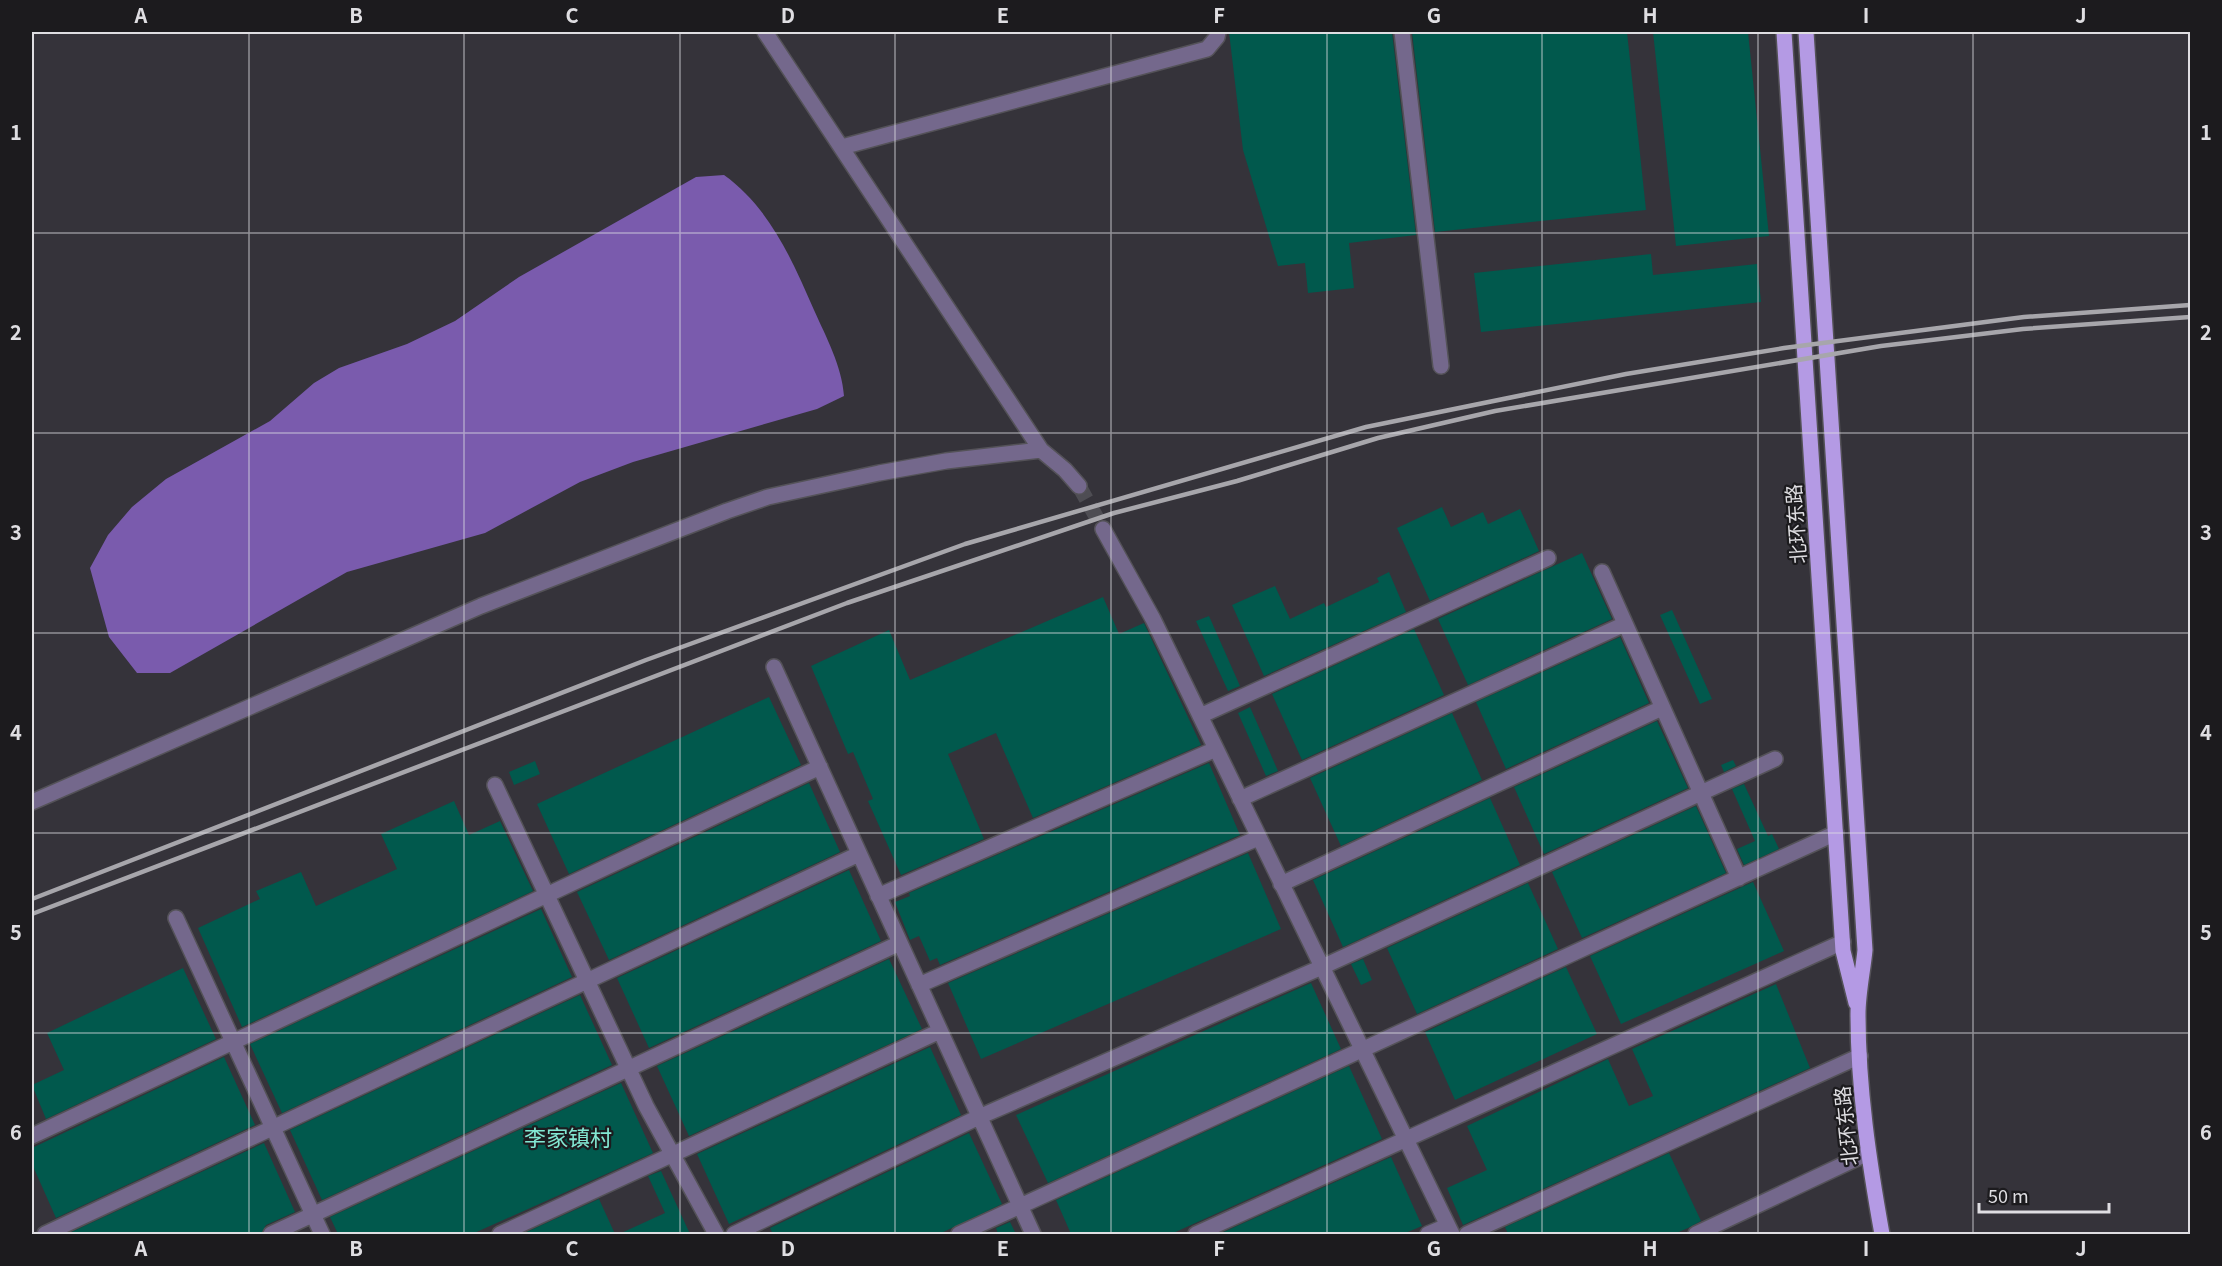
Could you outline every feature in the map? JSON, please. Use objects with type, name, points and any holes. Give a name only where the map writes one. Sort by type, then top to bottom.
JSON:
[{"type":"main road","name":"北环东路","points":[[1784,32],[1843,942],[1858,1012]]},
{"type":"main road","name":"北环东路","points":[[1806,32],[1865,950],[1858,1012],[1860,1056],[1868,1153],[1882,1234]]},
{"type":"street","points":[[765,32],[1041,450],[1065,470],[1079,486]]},
{"type":"street","points":[[842,147],[1207,49],[1217,38],[1218,32]]},
{"type":"street","points":[[1402,32],[1442,366]]},
{"type":"street","points":[[32,802],[481,606],[727,511],[768,497],[879,473],[946,461],[1041,450]]},
{"type":"street","points":[[1103,530],[1153,619],[1449,1230],[1428,1234]]},
{"type":"street","points":[[1200,716],[1548,558]]},
{"type":"street","points":[[1602,572],[1738,878]]},
{"type":"street","points":[[1240,799],[1625,624]]},
{"type":"street","points":[[774,667],[1033,1234]]},
{"type":"street","points":[[1281,884],[1662,708]]},
{"type":"street","points":[[878,896],[1216,749]]},
{"type":"street","points":[[734,1234],[979,1117],[1322,967],[1775,759]]},
{"type":"street","points":[[32,1136],[820,767]]},
{"type":"street","points":[[495,785],[629,1069],[716,1234]]},
{"type":"street","points":[[959,1234],[1836,833]]},
{"type":"street","points":[[919,986],[1258,837]]},
{"type":"street","points":[[45,1234],[859,854]]},
{"type":"street","points":[[176,918],[322,1234]]},
{"type":"street","points":[[1196,1234],[1843,942]]},
{"type":"street","points":[[271,1234],[900,944]]},
{"type":"street","points":[[500,1234],[940,1031]]},
{"type":"street","points":[[1467,1234],[1860,1056]]},
{"type":"street","points":[[1696,1234],[1868,1153]]},
{"type":"shaded area","points":[[724,175],[740,188],[767,219],[788,254],[833,352],[844,396],[817,409],[633,462],[580,482],[485,533],[347,572],[170,673],[137,673],[109,637],[90,568],[108,535],[132,507],[166,479],[270,421],[314,383],[339,368],[407,344],[455,321],[519,277],[696,177]]},
{"type":"building","points":[[1229,32],[1392,32],[1416,235],[1349,243],[1354,288],[1308,293],[1305,263],[1278,266],[1243,150]]},
{"type":"building","points":[[1412,32],[1627,32],[1646,210],[1435,232]]},
{"type":"building","points":[[1653,32],[1748,32],[1769,236],[1676,246]]},
{"type":"building","points":[[1651,254],[1653,275],[1757,264],[1761,302],[1481,332],[1474,273]]},
{"type":"building","points":[[1442,507],[1451,527],[1483,512],[1488,524],[1520,509],[1539,551],[1430,601],[1397,528]]},
{"type":"building","points":[[1582,553],[1612,619],[1468,685],[1438,619]]},
{"type":"building","points":[[1389,572],[1406,612],[1264,676],[1232,605],[1275,586],[1290,619],[1324,603],[1326,607],[1379,582],[1377,578]]},
{"type":"building","points":[[1103,597],[1119,634],[1144,623],[1201,745],[1033,818],[996,733],[948,754],[984,839],[901,875],[868,801],[873,799],[853,752],[848,754],[811,666],[889,630],[910,680]]},
{"type":"building","points":[[1672,610],[1712,699],[1700,704],[1660,615]]},
{"type":"building","points":[[1209,616],[1240,686],[1228,691],[1196,621]]},
{"type":"building","points":[[1414,629],[1444,695],[1302,760],[1272,694]]},
{"type":"building","points":[[1620,637],[1649,703],[1506,769],[1476,702]]},
{"type":"building","points":[[769,697],[801,765],[569,874],[537,804]]},
{"type":"building","points":[[1250,707],[1278,771],[1266,776],[1238,713]]},
{"type":"building","points":[[1452,713],[1482,780],[1341,846],[1310,778]]},
{"type":"building","points":[[1657,721],[1688,788],[1544,854],[1514,787]]},
{"type":"building","points":[[1733,760],[1736,766],[1724,772],[1721,765]]},
{"type":"building","points":[[535,761],[540,774],[514,785],[509,772]]},
{"type":"building","points":[[1209,763],[1240,835],[940,965],[937,958],[930,961],[919,936],[910,940],[895,902],[910,896],[909,893]]},
{"type":"building","points":[[809,783],[840,852],[609,960],[577,892]]},
{"type":"building","points":[[1744,784],[1768,836],[1772,834],[1779,849],[1744,865],[1737,849],[1755,841],[1732,789]]},
{"type":"building","points":[[1490,798],[1520,865],[1343,947],[1313,880]]},
{"type":"building","points":[[454,801],[469,835],[500,821],[533,891],[242,1027],[198,928],[260,899],[256,891],[301,872],[316,906],[397,869],[381,834]]},
{"type":"building","points":[[1696,806],[1726,873],[1582,938],[1552,872]]},
{"type":"building","points":[[1248,853],[1281,929],[981,1059],[948,983]]},
{"type":"building","points":[[849,870],[881,941],[649,1048],[617,978]]},
{"type":"building","points":[[1753,882],[1784,951],[1621,1024],[1590,956]]},
{"type":"building","points":[[1528,883],[1558,949],[1417,1014],[1387,948]]},
{"type":"building","points":[[541,909],[572,977],[282,1113],[250,1044]]},
{"type":"building","points":[[889,959],[922,1029],[689,1136],[657,1066]]},
{"type":"building","points":[[1363,959],[1372,980],[1361,985],[1351,964]]},
{"type":"building","points":[[1566,967],[1597,1034],[1455,1100],[1425,1032]]},
{"type":"building","points":[[183,968],[216,1039],[46,1119],[32,1085],[64,1070],[47,1033]]},
{"type":"building","points":[[1311,983],[1341,1049],[1048,1183],[1016,1115]]},
{"type":"building","points":[[1776,984],[1810,1068],[1463,1225],[1447,1188],[1487,1170],[1467,1126],[1608,1059],[1629,1106],[1653,1096],[1632,1049]]},
{"type":"building","points":[[580,995],[612,1065],[322,1200],[290,1130]]},
{"type":"building","points":[[930,1047],[961,1115],[729,1224],[697,1154]]},
{"type":"building","points":[[224,1057],[255,1125],[56,1218],[32,1164],[32,1148]]},
{"type":"building","points":[[1349,1066],[1382,1139],[1171,1234],[1071,1234],[1056,1200]]},
{"type":"building","points":[[621,1083],[653,1153],[472,1234],[338,1234],[330,1217]]},
{"type":"building","points":[[969,1133],[1002,1204],[939,1234],[773,1234],[770,1228]]},
{"type":"building","points":[[264,1143],[295,1212],[266,1225],[261,1234],[67,1234]]},
{"type":"building","points":[[1669,1153],[1701,1221],[1688,1228],[1674,1234],[1508,1234],[1505,1227]]},
{"type":"building","points":[[1391,1157],[1422,1226],[1403,1234],[1219,1234]]},
{"type":"building","points":[[661,1171],[690,1234],[619,1234],[665,1213],[648,1176]]},
{"type":"building","points":[[599,1199],[615,1234],[522,1234]]},
{"type":"building","points":[[1010,1222],[1016,1234],[998,1234],[996,1228]]},
{"type":"tunnel","points":[[1079,486],[1103,529]]},
{"type":"railway","points":[[32,899],[646,660],[965,544],[1366,427],[1626,374],[1784,348],[2024,317],[2190,305]]},
{"type":"railway","points":[[32,914],[847,603],[1114,513],[1237,481],[1378,438],[1495,411],[1881,346],[2023,329],[2190,317]]},
{"type":"district","name":"李家镇村","points":[[568,1136]]}]
